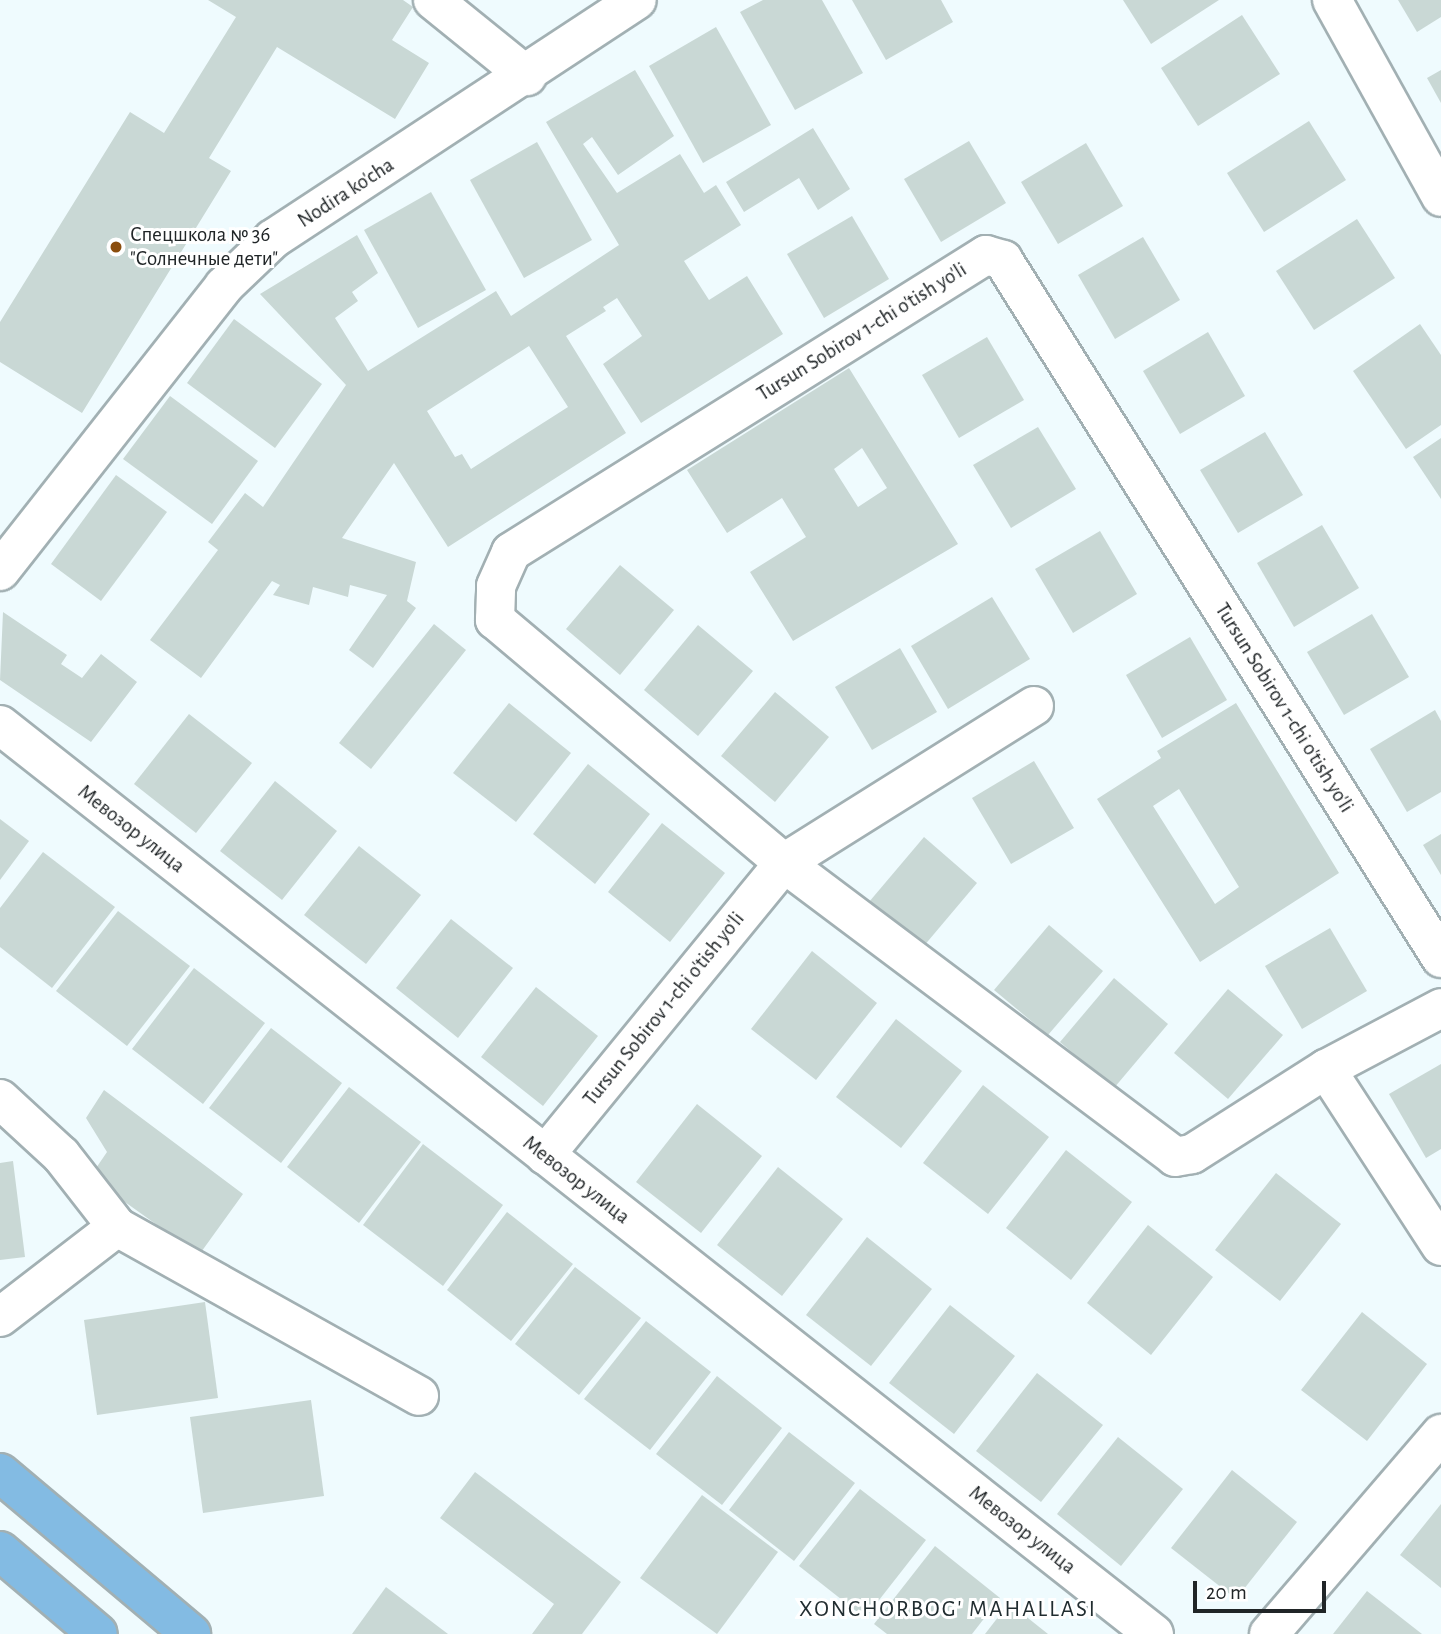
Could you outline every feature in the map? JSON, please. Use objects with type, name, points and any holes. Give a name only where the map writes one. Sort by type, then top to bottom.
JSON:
[{"type":"main road","points":[[0,1473],[191,1634]]},
{"type":"main road","points":[[0,1551],[98,1634]]},
{"type":"street","points":[[433,0],[527,76]]},
{"type":"street","name":"Nodira ko'cha","points":[[0,571],[207,307],[273,239],[527,76],[637,0]]},
{"type":"street","points":[[1332,0],[1441,197]]},
{"type":"street","name":"Tursun Sobirov 1-chi o'tish yo'li","points":[[1441,958],[1003,260],[986,255],[511,552],[496,586],[495,620],[784,863],[1175,1157],[1192,1154],[1326,1069],[1441,1008]]},
{"type":"street","name":"Tursun Sobirov 1-chi o'tish yo'li","points":[[545,1155],[784,863],[1034,706]]},
{"type":"street","name":"Мевозор улица","points":[[0,725],[1154,1634]]},
{"type":"street","points":[[1326,1069],[1441,1246]]},
{"type":"street","points":[[0,1099],[61,1155],[117,1227],[419,1396]]},
{"type":"street","points":[[0,1317],[117,1227]]},
{"type":"street","points":[[1269,1634],[1441,1434]]},
{"type":"building","name":"Спецшкола № 36 \"Солнечные дети\"","points":[[208,0],[403,0],[413,7],[392,40],[429,63],[395,119],[277,47],[209,158],[231,171],[82,413],[0,362],[0,322],[130,112],[164,133],[236,17]]},
{"type":"building","points":[[763,0],[822,0],[863,73],[795,110],[740,12]]},
{"type":"building","points":[[852,0],[941,0],[953,22],[886,60]]},
{"type":"building","points":[[1123,0],[1219,0],[1151,44]]},
{"type":"building","points":[[1398,0],[1441,0],[1441,17],[1417,32]]},
{"type":"building","points":[[1242,15],[1280,74],[1198,126],[1161,68]]},
{"type":"building","points":[[716,27],[771,125],[703,163],[649,66]]},
{"type":"building","points":[[635,70],[674,136],[618,175],[592,137],[583,144],[617,193],[680,154],[704,193],[716,185],[741,225],[684,261],[709,300],[747,276],[783,334],[641,423],[603,364],[642,336],[617,298],[603,307],[606,311],[566,336],[626,433],[448,547],[394,463],[342,538],[416,562],[407,601],[416,608],[373,668],[349,650],[387,595],[350,585],[348,597],[313,587],[309,605],[273,595],[280,585],[272,581],[201,678],[150,640],[218,550],[208,542],[245,493],[263,507],[346,385],[260,294],[357,235],[378,273],[352,292],[358,301],[335,318],[368,371],[496,291],[511,316],[619,245],[546,122]],"holes":[[[529,346],[568,407],[471,469],[462,454],[455,457],[427,411]]]},
{"type":"building","points":[[1441,70],[1441,103],[1427,78]]},
{"type":"building","points":[[1309,121],[1346,180],[1264,232],[1227,173]]},
{"type":"building","points":[[813,128],[850,189],[818,210],[799,178],[744,212],[726,182]]},
{"type":"building","points":[[969,141],[1006,203],[941,242],[904,179]]},
{"type":"building","points":[[537,142],[592,240],[524,278],[470,180]]},
{"type":"building","points":[[1086,143],[1123,206],[1058,244],[1021,182]]},
{"type":"building","points":[[431,192],[486,290],[418,328],[364,230]]},
{"type":"building","points":[[852,216],[889,279],[824,318],[787,254]]},
{"type":"building","points":[[1357,219],[1395,278],[1314,330],[1276,271]]},
{"type":"building","points":[[1143,237],[1180,300],[1115,339],[1078,275]]},
{"type":"building","points":[[234,319],[322,384],[275,448],[187,383]]},
{"type":"building","points":[[1420,324],[1441,355],[1441,425],[1406,449],[1353,371]]},
{"type":"building","points":[[1208,332],[1245,396],[1180,434],[1143,371]]},
{"type":"building","points":[[987,337],[1024,400],[959,438],[922,375]]},
{"type":"building","points":[[849,368],[958,544],[793,641],[750,572],[806,537],[782,498],[727,533],[687,470]],"holes":[[[862,448],[887,488],[858,507],[834,469]]]},
{"type":"building","points":[[170,396],[258,461],[212,524],[123,459]]},
{"type":"building","points":[[1038,427],[1076,489],[1011,528],[973,465]]},
{"type":"building","points":[[1265,432],[1303,495],[1238,533],[1200,470]]},
{"type":"building","points":[[1441,438],[1441,499],[1413,457]]},
{"type":"building","points":[[116,475],[167,512],[101,601],[51,564]]},
{"type":"building","points":[[1322,525],[1359,588],[1294,627],[1257,563]]},
{"type":"building","points":[[1100,531],[1137,594],[1073,633],[1035,569]]},
{"type":"building","points":[[620,565],[674,610],[620,675],[566,629]]},
{"type":"building","points":[[992,597],[1030,659],[948,709],[911,646]]},
{"type":"building","points":[[3,612],[67,655],[61,664],[82,678],[101,654],[137,682],[91,742],[0,680]]},
{"type":"building","points":[[1372,614],[1409,677],[1344,715],[1307,652]]},
{"type":"building","points":[[434,624],[466,650],[371,769],[339,743]]},
{"type":"building","points":[[698,625],[753,671],[698,736],[644,690]]},
{"type":"building","points":[[1190,637],[1227,700],[1162,738],[1126,675]]},
{"type":"building","points":[[900,648],[937,712],[872,750],[835,687]]},
{"type":"building","points":[[775,692],[829,737],[775,802],[721,756]]},
{"type":"building","points":[[509,703],[571,753],[516,822],[453,773]]},
{"type":"building","points":[[1236,703],[1339,873],[1200,962],[1097,799],[1161,758],[1157,751]],"holes":[[[1179,789],[1239,887],[1215,904],[1153,806]]]},
{"type":"building","points":[[1435,710],[1441,721],[1441,792],[1407,812],[1370,749]]},
{"type":"building","points":[[189,714],[252,763],[196,833],[134,784]]},
{"type":"building","points":[[1034,761],[1074,828],[1011,864],[972,798]]},
{"type":"building","points":[[588,764],[650,814],[595,884],[533,834]]},
{"type":"building","points":[[275,781],[337,831],[282,900],[220,851]]},
{"type":"building","points":[[0,819],[29,841],[0,880]]},
{"type":"building","points":[[662,823],[725,873],[670,942],[608,892]]},
{"type":"building","points":[[1441,834],[1441,875],[1423,845]]},
{"type":"building","points":[[924,837],[977,883],[923,947],[869,902]]},
{"type":"building","points":[[359,846],[421,895],[366,964],[304,915]]},
{"type":"building","points":[[43,852],[115,907],[52,988],[0,947],[0,908]]},
{"type":"building","points":[[118,911],[190,966],[127,1046],[56,991]]},
{"type":"building","points":[[451,919],[513,968],[458,1038],[396,988]]},
{"type":"building","points":[[1049,925],[1103,971],[1048,1035],[994,990]]},
{"type":"building","points":[[1330,928],[1367,991],[1302,1029],[1265,966]]},
{"type":"building","points":[[812,951],[877,1003],[816,1080],[751,1029]]},
{"type":"building","points":[[194,968],[265,1023],[203,1104],[132,1049]]},
{"type":"building","points":[[1114,978],[1168,1024],[1114,1088],[1060,1042]]},
{"type":"building","points":[[536,987],[598,1036],[543,1106],[481,1057]]},
{"type":"building","points":[[1228,989],[1283,1035],[1228,1099],[1174,1053]]},
{"type":"building","points":[[896,1019],[962,1071],[901,1148],[836,1097]]},
{"type":"building","points":[[271,1028],[342,1083],[281,1163],[209,1108]]},
{"type":"building","points":[[1441,1064],[1441,1149],[1426,1158],[1389,1094]]},
{"type":"building","points":[[983,1085],[1049,1137],[988,1214],[923,1163]]},
{"type":"building","points":[[349,1087],[421,1142],[359,1223],[287,1167]]},
{"type":"building","points":[[104,1090],[243,1194],[199,1255],[90,1177],[107,1152],[86,1118]]},
{"type":"building","points":[[697,1104],[762,1156],[701,1233],[636,1182]]},
{"type":"building","points":[[423,1144],[503,1205],[443,1286],[363,1225]]},
{"type":"building","points":[[1066,1150],[1132,1202],[1071,1280],[1006,1228]]},
{"type":"building","points":[[13,1161],[25,1257],[0,1260],[0,1163]]},
{"type":"building","points":[[778,1167],[843,1219],[782,1296],[717,1245]]},
{"type":"building","points":[[1276,1173],[1341,1224],[1280,1301],[1215,1250]]},
{"type":"building","points":[[507,1212],[573,1264],[511,1341],[447,1290]]},
{"type":"building","points":[[1148,1225],[1213,1277],[1151,1355],[1087,1303]]},
{"type":"building","points":[[867,1237],[932,1289],[871,1366],[806,1315]]},
{"type":"building","points":[[575,1267],[641,1318],[579,1395],[515,1344]]},
{"type":"building","points":[[205,1302],[218,1398],[97,1415],[84,1320]]},
{"type":"building","points":[[950,1305],[1015,1356],[954,1434],[889,1383]]},
{"type":"building","points":[[1362,1312],[1427,1364],[1367,1441],[1301,1390]]},
{"type":"building","points":[[646,1321],[711,1372],[650,1450],[584,1399]]},
{"type":"building","points":[[1037,1373],[1103,1425],[1041,1502],[976,1451]]},
{"type":"building","points":[[717,1376],[782,1428],[722,1505],[656,1454]]},
{"type":"building","points":[[311,1400],[324,1496],[203,1513],[190,1417]]},
{"type":"building","points":[[789,1432],[855,1483],[794,1561],[729,1510]]},
{"type":"building","points":[[1118,1437],[1183,1489],[1121,1566],[1057,1514]]},
{"type":"building","points":[[1232,1470],[1297,1522],[1236,1599],[1171,1548]]},
{"type":"building","points":[[475,1472],[621,1582],[582,1634],[532,1634],[554,1604],[440,1518]]},
{"type":"building","points":[[860,1489],[926,1540],[865,1618],[799,1566]]},
{"type":"building","points":[[702,1495],[778,1552],[717,1634],[640,1578]]},
{"type":"building","points":[[1441,1504],[1441,1588],[1400,1555]]},
{"type":"building","points":[[935,1546],[1000,1598],[972,1634],[887,1634],[874,1624]]},
{"type":"building","points":[[386,1587],[448,1634],[352,1634]]},
{"type":"building","points":[[1367,1591],[1422,1634],[1333,1634]]},
{"type":"building","points":[[1009,1603],[1048,1634],[985,1634]]},
{"type":"place","name":"Спецшкола № 36 \"Солнечные дети\"","points":[[116,247]]},
{"type":"district","name":"XONCHORBOG' MAHALLASI","points":[[948,1610]]}]
